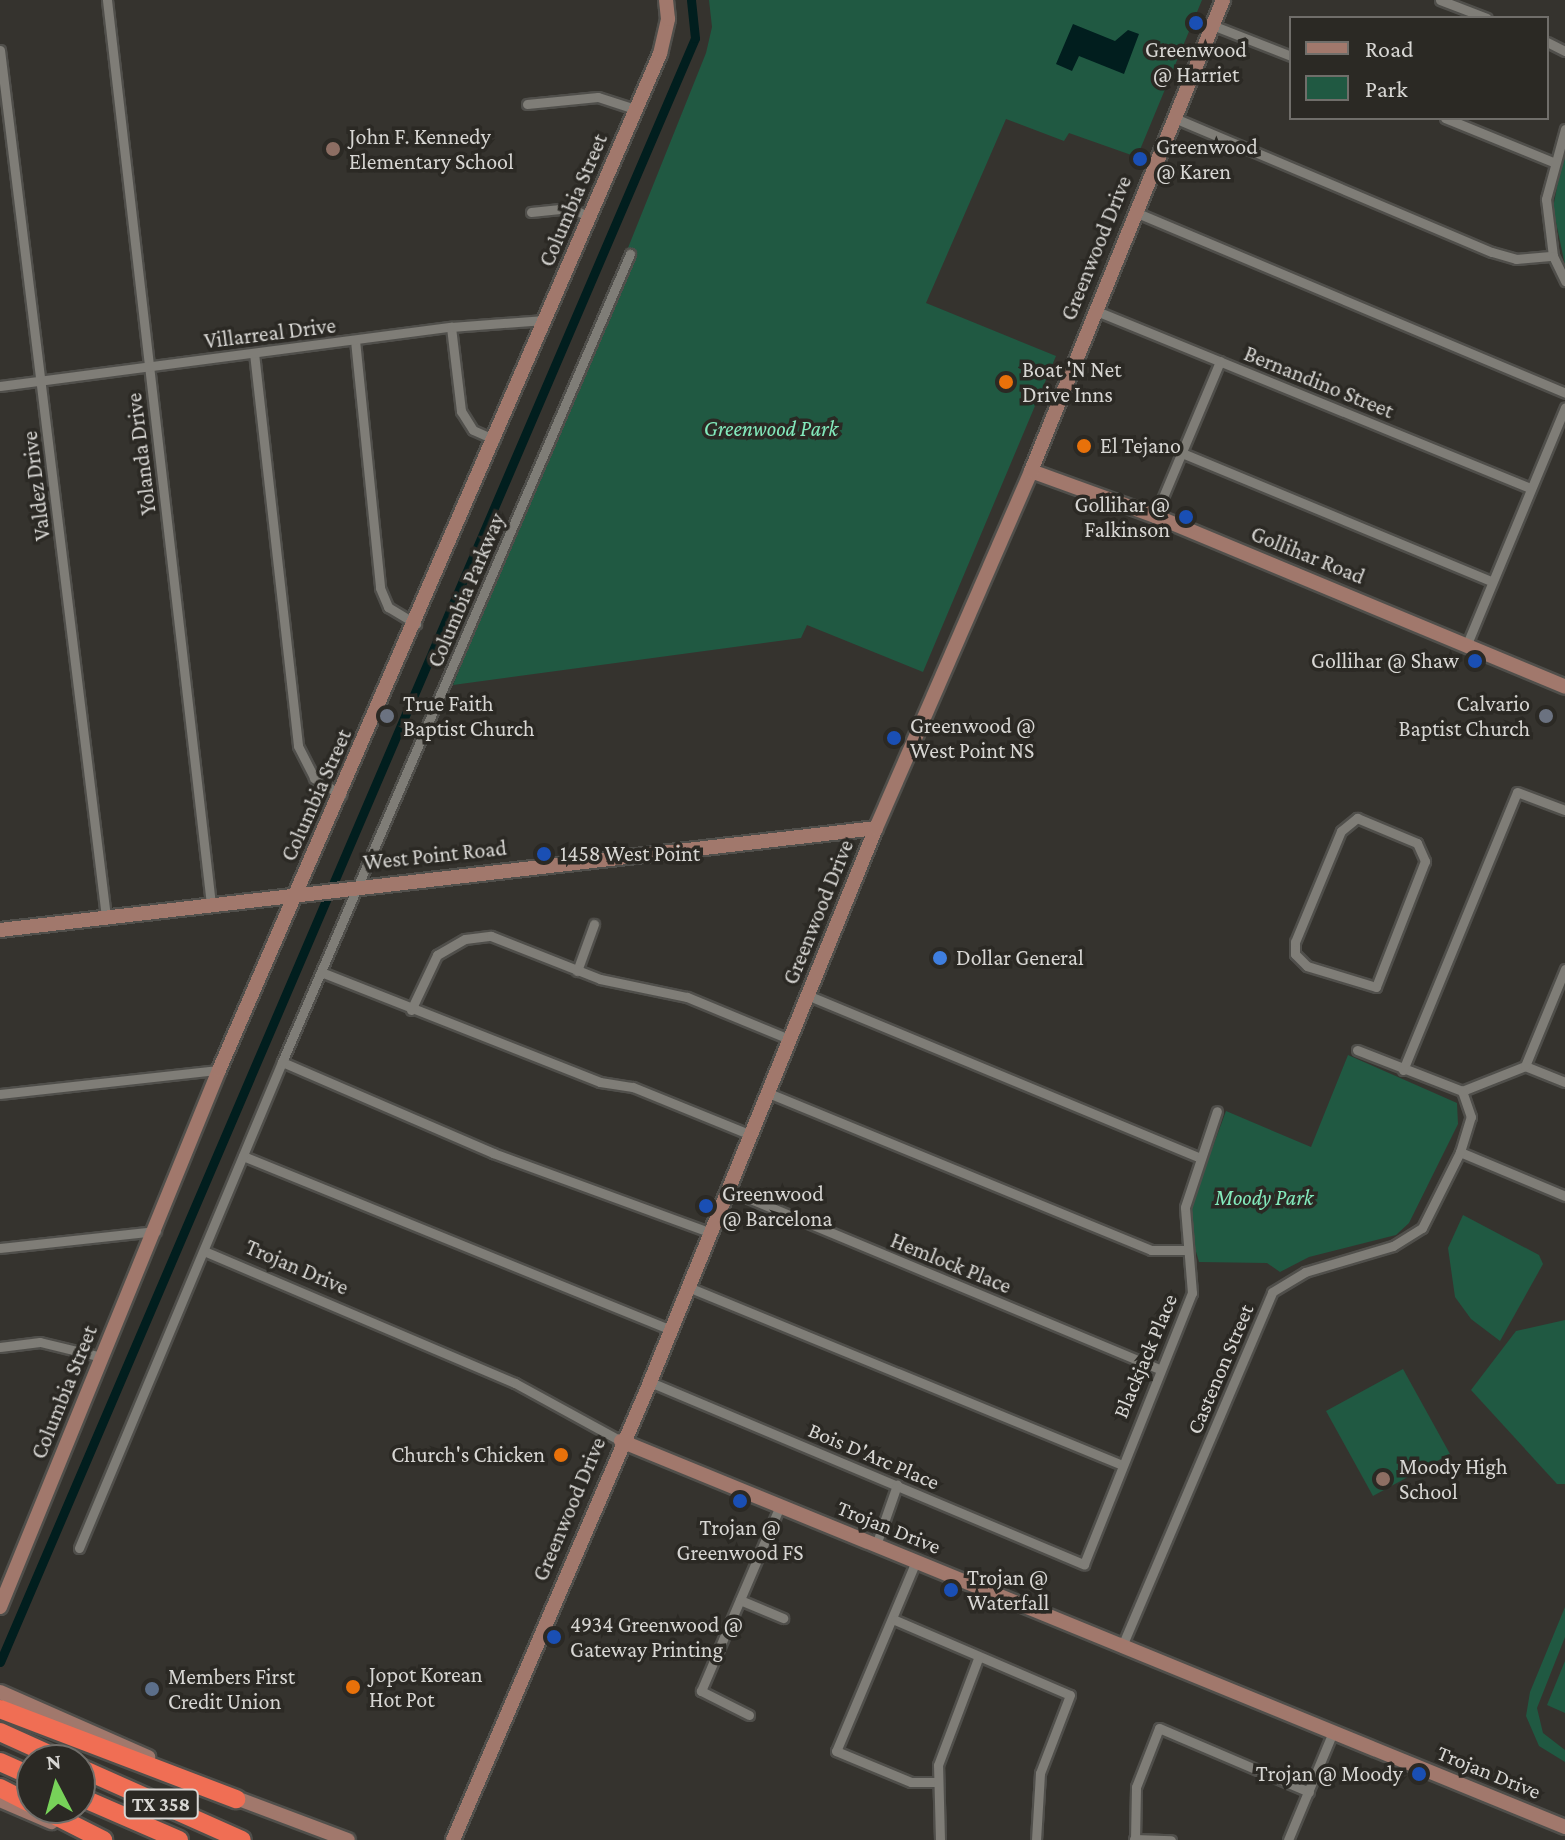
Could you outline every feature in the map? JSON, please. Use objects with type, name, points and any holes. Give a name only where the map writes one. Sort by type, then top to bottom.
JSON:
[{"type":"highway","points":[[0,1709],[236,1799]]},
{"type":"highway","points":[[0,1732],[27,1744]]},
{"type":"highway","name":"TX 358","points":[[96,1775],[242,1840]]},
{"type":"highway","name":"TX 358","points":[[96,1804],[179,1840]]},
{"type":"highway","points":[[72,1824],[103,1840]]},
{"type":"street","name":"Yolanda Drive","points":[[107,0],[211,904]]},
{"type":"street","name":"Columbia Street","points":[[0,1607],[157,1231],[219,1070],[302,893],[341,795],[636,109],[665,38],[666,0]]},
{"type":"street","name":"Greenwood Drive","points":[[453,1840],[621,1441],[650,1382],[766,1092],[876,828],[1031,471],[1172,117],[1223,0]]},
{"type":"street","points":[[1440,0],[1482,16]]},
{"type":"street","points":[[1212,25],[1289,55]]},
{"type":"street","name":"Valdez Drive","points":[[0,50],[3,102],[41,381],[106,917]]},
{"type":"street","points":[[527,104],[598,97],[636,109]]},
{"type":"street","points":[[1172,117],[1492,252],[1516,259],[1553,256]]},
{"type":"street","points":[[1450,120],[1553,162]]},
{"type":"street","points":[[1565,129],[1553,162],[1546,199],[1553,256],[1565,281]]},
{"type":"street","points":[[531,212],[570,208],[590,217]]},
{"type":"street","points":[[1135,212],[1565,393]]},
{"type":"street","name":"Columbia Parkway","points":[[79,1548],[321,972],[352,887],[630,254]]},
{"type":"street","name":"Bernandino Street","points":[[1094,310],[1530,488]]},
{"type":"street","name":"Villarreal Drive","points":[[0,386],[451,327],[545,320]]},
{"type":"street","points":[[451,327],[461,411],[473,430],[495,440]]},
{"type":"street","points":[[355,340],[380,588],[388,607],[416,624]]},
{"type":"street","points":[[254,353],[298,746],[314,778],[341,795]]},
{"type":"street","points":[[1155,516],[1220,361]]},
{"type":"street","points":[[1467,644],[1565,407]]},
{"type":"street","points":[[1182,453],[1491,581]]},
{"type":"street","name":"Gollihar Road","points":[[1031,471],[1155,516],[1564,684]]},
{"type":"street","points":[[1403,1070],[1517,792],[1565,810]]},
{"type":"street","points":[[1357,818],[1417,843],[1425,861],[1376,987],[1307,966],[1295,954],[1295,942],[1341,831],[1357,818]]},
{"type":"street","name":"West Point Road","points":[[0,930],[876,828]]},
{"type":"street","points":[[0,920],[0,930]]},
{"type":"street","points":[[577,971],[594,924]]},
{"type":"street","points":[[411,1010],[437,955],[476,936],[502,939],[577,971],[687,997],[789,1039]]},
{"type":"street","points":[[1525,1066],[1565,969]]},
{"type":"street","points":[[321,972],[600,1082],[633,1087],[749,1134]]},
{"type":"street","points":[[807,995],[1198,1157]]},
{"type":"street","points":[[1357,1050],[1462,1091],[1525,1066],[1565,1082]]},
{"type":"street","points":[[282,1062],[493,1153],[709,1232]]},
{"type":"street","points":[[0,1094],[219,1070]]},
{"type":"street","name":"Castenon Street","points":[[1122,1646],[1272,1292],[1305,1272],[1393,1246],[1422,1228],[1460,1152],[1471,1117],[1462,1091]]},
{"type":"street","points":[[766,1092],[1151,1250],[1186,1250]]},
{"type":"street","name":"Blackjack Place","points":[[1084,1564],[1120,1464],[1192,1293],[1186,1250],[1185,1207],[1198,1157],[1217,1111]]},
{"type":"street","points":[[1460,1152],[1565,1196]]},
{"type":"street","points":[[243,1156],[671,1330]]},
{"type":"street","name":"Hemlock Place","points":[[729,1190],[1160,1369]]},
{"type":"street","points":[[0,1248],[157,1231]]},
{"type":"street","name":"Trojan Drive","points":[[204,1251],[515,1383],[621,1441],[1565,1827]]},
{"type":"street","points":[[688,1287],[1120,1464]]},
{"type":"street","points":[[0,1347],[40,1342],[102,1357]]},
{"type":"street","name":"Bois D'Arc Place","points":[[650,1382],[1084,1564]]},
{"type":"street","points":[[876,1545],[897,1485]]},
{"type":"street","points":[[749,1715],[701,1691],[780,1506]]},
{"type":"street","points":[[916,1561],[895,1620],[836,1751],[911,1782],[938,1782]]},
{"type":"street","points":[[740,1600],[783,1618]]},
{"type":"street","points":[[895,1620],[1070,1695],[1040,1773],[1036,1840]]},
{"type":"street","points":[[940,1840],[938,1782],[943,1748],[979,1656]]},
{"type":"street","points":[[0,1692],[236,1799],[348,1840]]},
{"type":"street","points":[[1171,1840],[1134,1839],[1136,1787],[1159,1728],[1309,1792]]},
{"type":"street","points":[[1288,1840],[1333,1732]]},
{"type":"street","points":[[0,1800],[93,1840]]},
{"type":"green space","name":"Greenwood Park","points":[[709,0],[1202,0],[1137,157],[1069,133],[1064,141],[1006,119],[926,303],[1056,356],[923,672],[807,625],[801,638],[453,685],[706,53],[712,27]]},
{"type":"green space","points":[[1565,145],[1565,265],[1553,208]]},
{"type":"green space","name":"Moody Park","points":[[1348,1055],[1457,1103],[1458,1124],[1409,1223],[1396,1235],[1309,1257],[1280,1272],[1267,1263],[1199,1262],[1189,1227],[1191,1206],[1226,1111],[1311,1147]]},
{"type":"green space","points":[[1463,1215],[1539,1255],[1543,1264],[1500,1341],[1471,1319],[1455,1297],[1448,1248]]},
{"type":"green space","points":[[1565,1320],[1565,1484],[1557,1484],[1471,1390],[1516,1331]]},
{"type":"green space","points":[[1403,1369],[1450,1454],[1373,1496],[1326,1411]]},
{"type":"green space","points":[[1565,1607],[1565,1637],[1537,1708],[1543,1733],[1565,1750],[1565,1762],[1539,1746],[1526,1716],[1530,1692]]},
{"type":"green space","points":[[1565,1661],[1565,1713],[1547,1705]]},
{"type":"water","points":[[1073,24],[1115,41],[1128,30],[1139,34],[1124,74],[1079,56],[1072,71],[1056,64]]},
{"type":"waterway","points":[[0,1662],[695,38],[691,0]]},
{"type":"place","name":"Greenwood @ Harriet","points":[[1196,23]]},
{"type":"place","name":"John F. Kennedy Elementary School","points":[[333,149]]},
{"type":"place","name":"Greenwood @ Karen","points":[[1140,159]]},
{"type":"place","name":"Boat 'N Net Drive Inns","points":[[1006,382]]},
{"type":"place","name":"El Tejano","points":[[1084,446]]},
{"type":"place","name":"Gollihar @ Falkinson","points":[[1186,517]]},
{"type":"place","name":"Gollihar @ Shaw","points":[[1475,661]]},
{"type":"place","name":"True Faith Baptist Church","points":[[387,716]]},
{"type":"place","name":"Calvario Baptist Church","points":[[1546,716]]},
{"type":"place","name":"Greenwood @ West Point NS","points":[[894,738]]},
{"type":"place","name":"1458 West Point","points":[[544,854]]},
{"type":"place","name":"Dollar General","points":[[940,958]]},
{"type":"place","name":"Greenwood @ Barcelona","points":[[706,1206]]},
{"type":"place","name":"Church's Chicken","points":[[561,1455]]},
{"type":"place","name":"Moody High School","points":[[1383,1479]]},
{"type":"place","name":"Trojan @ Greenwood FS","points":[[740,1501]]},
{"type":"place","name":"Trojan @ Waterfall","points":[[951,1590]]},
{"type":"place","name":"4934 Greenwood @ Gateway Printing","points":[[554,1637]]},
{"type":"place","name":"Jopot Korean Hot Pot","points":[[353,1687]]},
{"type":"place","name":"Members First Credit Union","points":[[152,1689]]},
{"type":"place","name":"Trojan @ Moody","points":[[1419,1774]]}]
